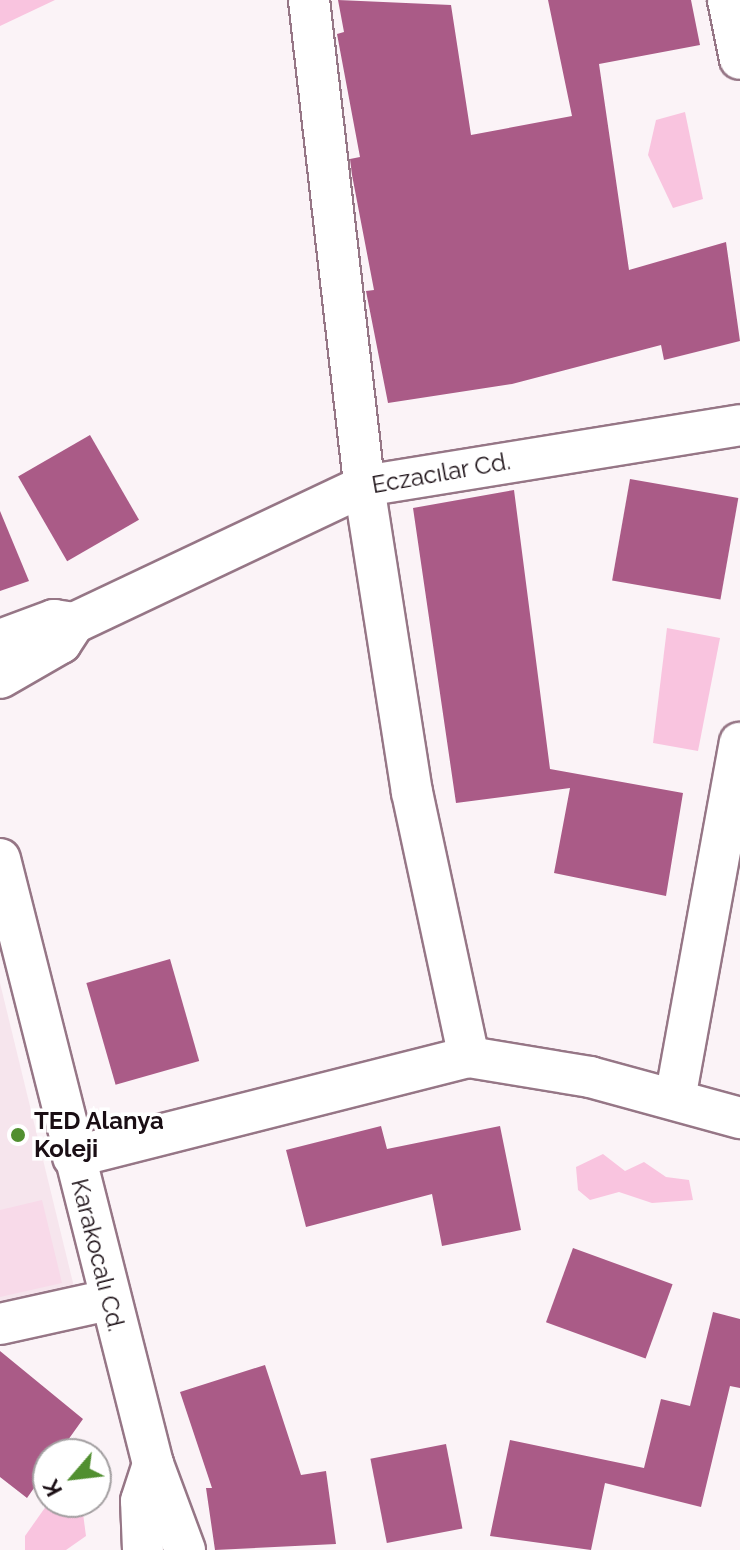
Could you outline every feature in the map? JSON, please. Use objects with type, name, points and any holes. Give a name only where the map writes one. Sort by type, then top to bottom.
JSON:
[{"type":"street","points":[[309,0],[364,486],[412,792],[469,1057]]},
{"type":"street","points":[[728,0],[740,59]]},
{"type":"street","name":"Eczacılar Cd.","points":[[74,623],[364,486],[740,425]]},
{"type":"street","points":[[0,640],[54,620],[74,623],[61,643],[0,678]]},
{"type":"street","points":[[675,1099],[740,743]]},
{"type":"street","name":"Karakocalı Cd.","points":[[0,859],[108,1300],[153,1464],[185,1550]]},
{"type":"street","points":[[73,1157],[469,1057],[675,1099],[740,1118]]},
{"type":"street","points":[[0,1324],[108,1300]]},
{"type":"street","points":[[143,1550],[141,1501],[153,1464]]},
{"type":"shaded area","points":[[0,0],[55,0],[0,26]]},
{"type":"shaded area","points":[[685,112],[703,199],[673,208],[648,155],[656,120]]},
{"type":"shaded area","points":[[667,628],[720,638],[698,751],[653,743]]},
{"type":"shaded area","name":"TED Alanya Koleji","points":[[0,983],[74,1287],[0,1304]]},
{"type":"shaded area","points":[[603,1154],[625,1171],[644,1162],[666,1177],[689,1180],[693,1200],[652,1203],[619,1192],[590,1200],[578,1190],[576,1167]]},
{"type":"shaded area","points":[[42,1200],[62,1283],[0,1297],[0,1210]]},
{"type":"shaded area","points":[[38,1518],[84,1518],[86,1536],[66,1550],[25,1550],[25,1536]]},
{"type":"building","points":[[338,0],[451,5],[471,135],[572,116],[548,0],[691,0],[700,45],[599,64],[629,270],[726,242],[740,341],[664,360],[661,345],[512,384],[388,403],[366,291],[374,290],[350,159],[360,157],[337,34],[344,32]]},
{"type":"building","points":[[90,435],[139,520],[67,561],[18,476]]},
{"type":"building","points":[[630,479],[738,498],[720,600],[612,580]]},
{"type":"building","points":[[514,490],[550,769],[683,793],[666,896],[554,873],[570,788],[456,803],[413,508]]},
{"type":"building","points":[[0,511],[29,581],[0,591]]},
{"type":"building","points":[[170,959],[199,1061],[116,1085],[86,983]]},
{"type":"building","points":[[381,1126],[387,1149],[500,1126],[521,1230],[442,1246],[432,1194],[306,1227],[286,1150]]},
{"type":"building","points":[[573,1248],[673,1284],[646,1358],[546,1322]]},
{"type":"building","points":[[713,1312],[740,1319],[740,1388],[730,1386],[701,1507],[605,1483],[591,1550],[490,1536],[510,1440],[644,1468],[661,1399],[690,1406]]},
{"type":"building","points":[[0,1351],[83,1419],[69,1438],[32,1438],[32,1491],[27,1498],[0,1477]]},
{"type":"building","points":[[265,1365],[301,1475],[326,1471],[336,1544],[215,1550],[206,1488],[212,1488],[180,1392]]},
{"type":"building","points":[[446,1444],[462,1528],[387,1543],[370,1459]]},
{"type":"place","name":"TED Alanya Koleji","points":[[18,1135]]}]
